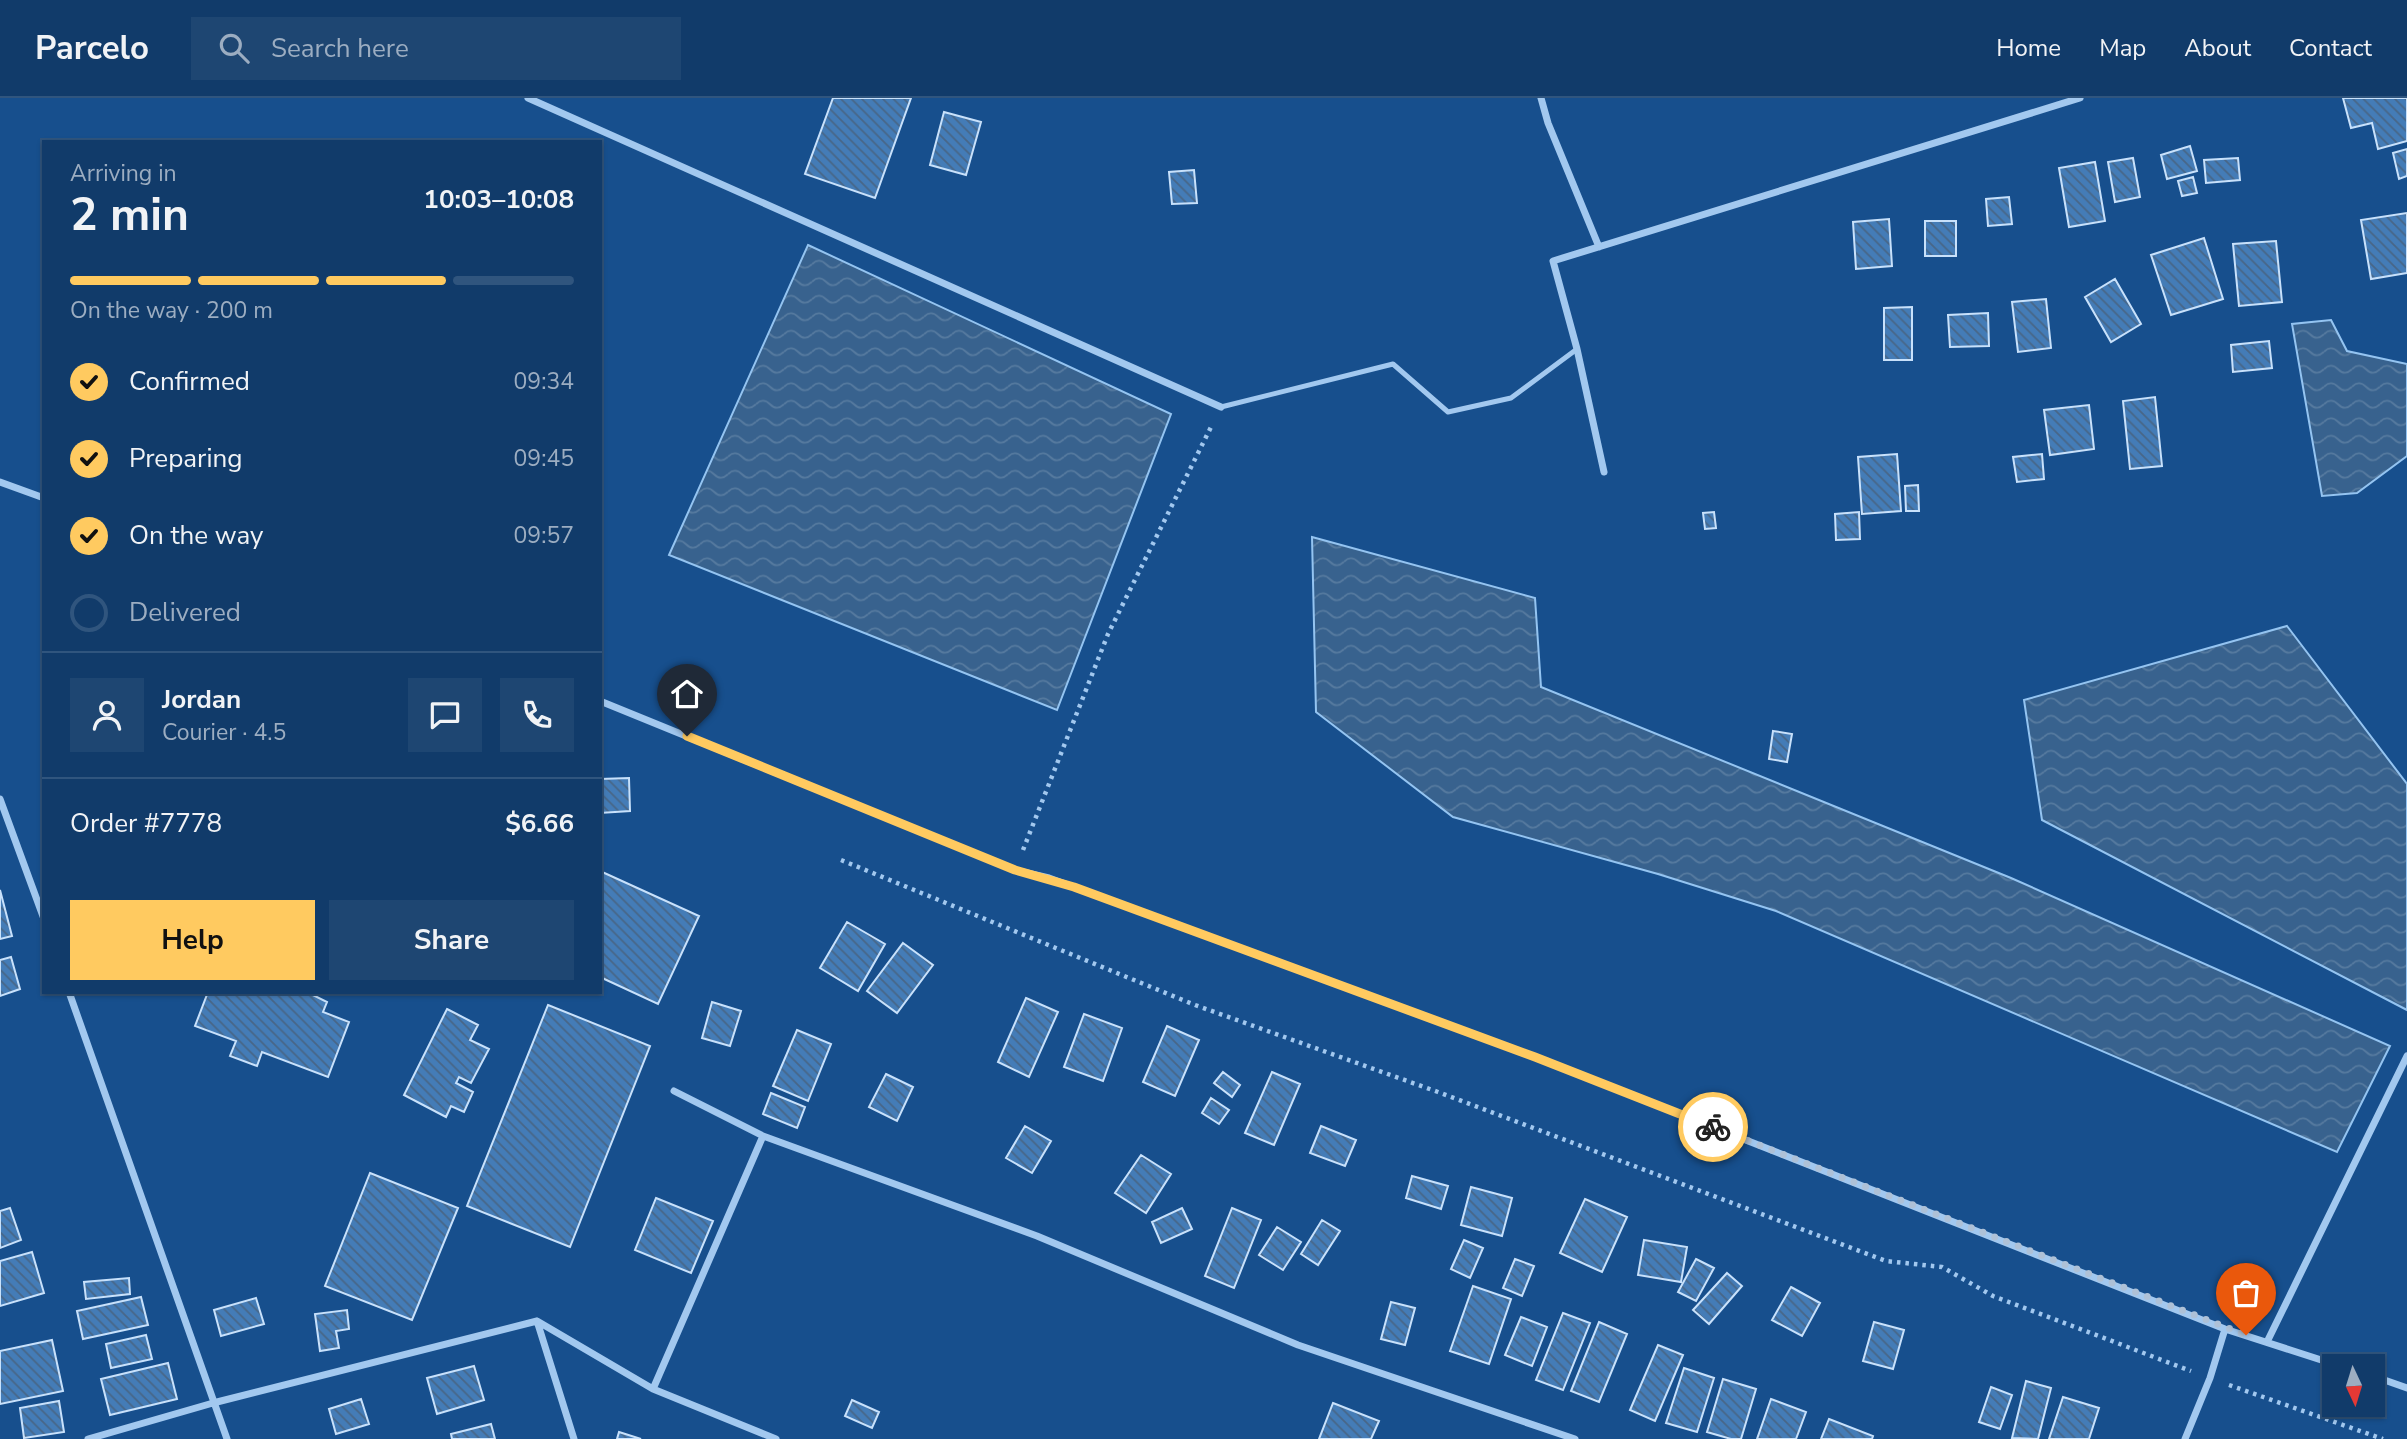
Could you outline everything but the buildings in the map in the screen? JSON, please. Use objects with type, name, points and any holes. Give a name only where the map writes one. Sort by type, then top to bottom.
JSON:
[{"type":"street","points":[[528,98],[1220,407]]},
{"type":"street","points":[[1541,98],[1548,123],[1599,247]]},
{"type":"street","points":[[1604,472],[1577,349],[1552,261],[2080,98]]},
{"type":"street","points":[[0,482],[42,497]]},
{"type":"street","points":[[602,702],[1015,870],[1049,878],[1535,1057],[2225,1329],[2322,1360]]},
{"type":"street","points":[[0,799],[42,914]]},
{"type":"street","points":[[70,994],[227,1439]]},
{"type":"street","points":[[2267,1342],[2407,1056]]},
{"type":"street","points":[[674,1091],[763,1136],[1037,1236],[1298,1345],[1575,1439]]},
{"type":"street","points":[[653,1389],[763,1136]]},
{"type":"street","points":[[537,1321],[574,1439]]},
{"type":"street","points":[[88,1439],[214,1403],[537,1321],[653,1389],[776,1439]]},
{"type":"street","points":[[2185,1439],[2210,1378],[2225,1329]]},
{"type":"street","points":[[2385,1381],[2407,1388]]},
{"type":"lane","points":[[1220,407],[1393,364],[1448,412],[1511,398],[1577,349]]},
{"type":"path","points":[[1015,870],[1108,634],[1220,407]]},
{"type":"path","points":[[841,860],[1195,1004],[1886,1261],[1942,1267],[1993,1296],[2210,1378],[2383,1439]]},
{"type":"water","points":[[808,245],[1171,414],[1057,710],[669,555]]},
{"type":"water","points":[[2331,320],[2347,351],[2407,364],[2407,456],[2357,493],[2322,496],[2292,324]]},
{"type":"water","points":[[1312,537],[1535,598],[1541,687],[2011,878],[2390,1046],[2337,1152],[1776,911],[1658,874],[1453,817],[1316,712]]},
{"type":"water","points":[[2287,626],[2407,784],[2407,1010],[2042,820],[2024,700]]},
{"type":"way so far","points":[[1713,1127],[2246,1335]]},
{"type":"route","points":[[687,736],[1015,870],[1074,887],[1535,1057],[1713,1127]]}]
